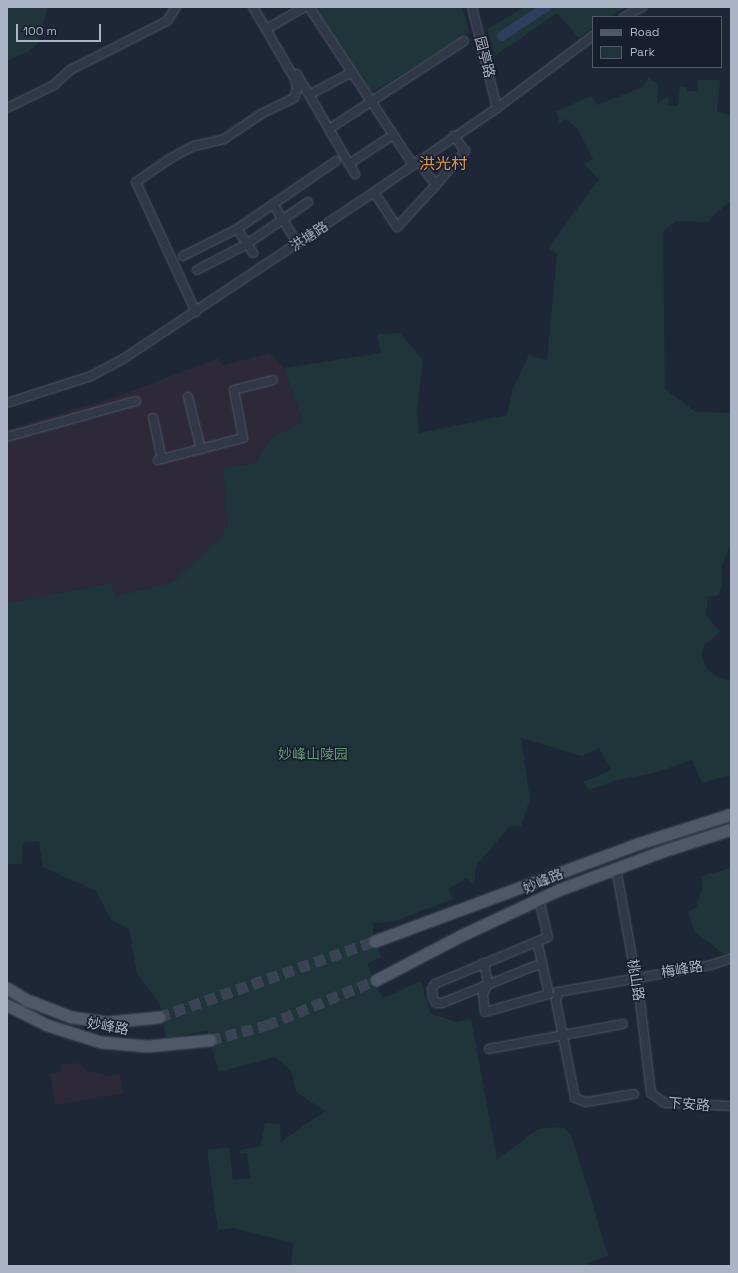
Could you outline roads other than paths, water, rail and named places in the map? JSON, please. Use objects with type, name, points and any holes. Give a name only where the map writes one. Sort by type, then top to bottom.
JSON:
[{"type":"main road","name":"妙峰路","points":[[375,941],[637,844],[731,814]]},
{"type":"main road","name":"妙峰路","points":[[376,980],[539,899],[616,868],[731,829]]},
{"type":"main road","name":"妙峰路","points":[[7,988],[27,1000],[64,1015],[85,1020],[128,1022],[160,1017]]},
{"type":"main road","points":[[7,991],[27,1000]]},
{"type":"main road","name":"妙峰路","points":[[7,1006],[47,1025],[101,1042],[158,1046],[210,1040]]},
{"type":"street","points":[[7,108],[54,85],[70,70],[167,21],[176,7]]},
{"type":"street","points":[[196,312],[136,182],[171,158],[194,146],[224,139],[294,98],[297,89],[295,79],[252,7]]},
{"type":"street","points":[[261,7],[259,8],[355,174]]},
{"type":"street","points":[[270,27],[304,7]]},
{"type":"street","points":[[309,7],[393,135],[415,163],[436,185]]},
{"type":"street","name":"园亭路","points":[[472,7],[498,108]]},
{"type":"street","points":[[626,16],[642,7]]},
{"type":"street","name":"洪塘路","points":[[7,403],[98,373],[196,312],[298,244],[454,136],[498,108],[592,37]]},
{"type":"street","points":[[329,129],[464,41]]},
{"type":"street","points":[[310,96],[352,72]]},
{"type":"street","points":[[349,164],[393,135]]},
{"type":"street","points":[[374,192],[397,226],[436,185],[465,151],[454,136]]},
{"type":"street","points":[[182,256],[237,229],[336,161]]},
{"type":"street","points":[[196,270],[247,244],[308,202]]},
{"type":"street","points":[[273,204],[298,244]]},
{"type":"street","points":[[237,229],[253,254]]},
{"type":"street","points":[[153,418],[160,460],[243,438],[234,390],[273,380]]},
{"type":"street","points":[[188,397],[201,449]]},
{"type":"street","points":[[7,438],[136,401]]},
{"type":"street","name":"桃山路","points":[[616,868],[636,976],[651,1093]]},
{"type":"street","points":[[539,899],[548,937],[435,984],[432,994],[434,1001],[439,1003],[542,963]]},
{"type":"street","points":[[484,963],[488,984],[483,994],[485,1012],[549,994],[537,942]]},
{"type":"street","name":"梅峰路","points":[[564,1035],[556,1001],[561,990],[636,976],[711,965],[731,958]]},
{"type":"street","points":[[489,1049],[623,1024]]},
{"type":"street","points":[[564,1035],[577,1100],[586,1102],[634,1094]]},
{"type":"street","name":"下安路","points":[[651,1093],[665,1103],[731,1106]]},
{"type":"waterway","points":[[502,36],[546,7]]},
{"type":"tunnel","points":[[159,1017],[375,941]]},
{"type":"tunnel","points":[[210,1040],[267,1025],[376,980]]},
{"type":"district","name":"洪光村","points":[[443,164]]},
{"type":"park label","name":"妙峰山陵园","points":[[313,754]]}]
